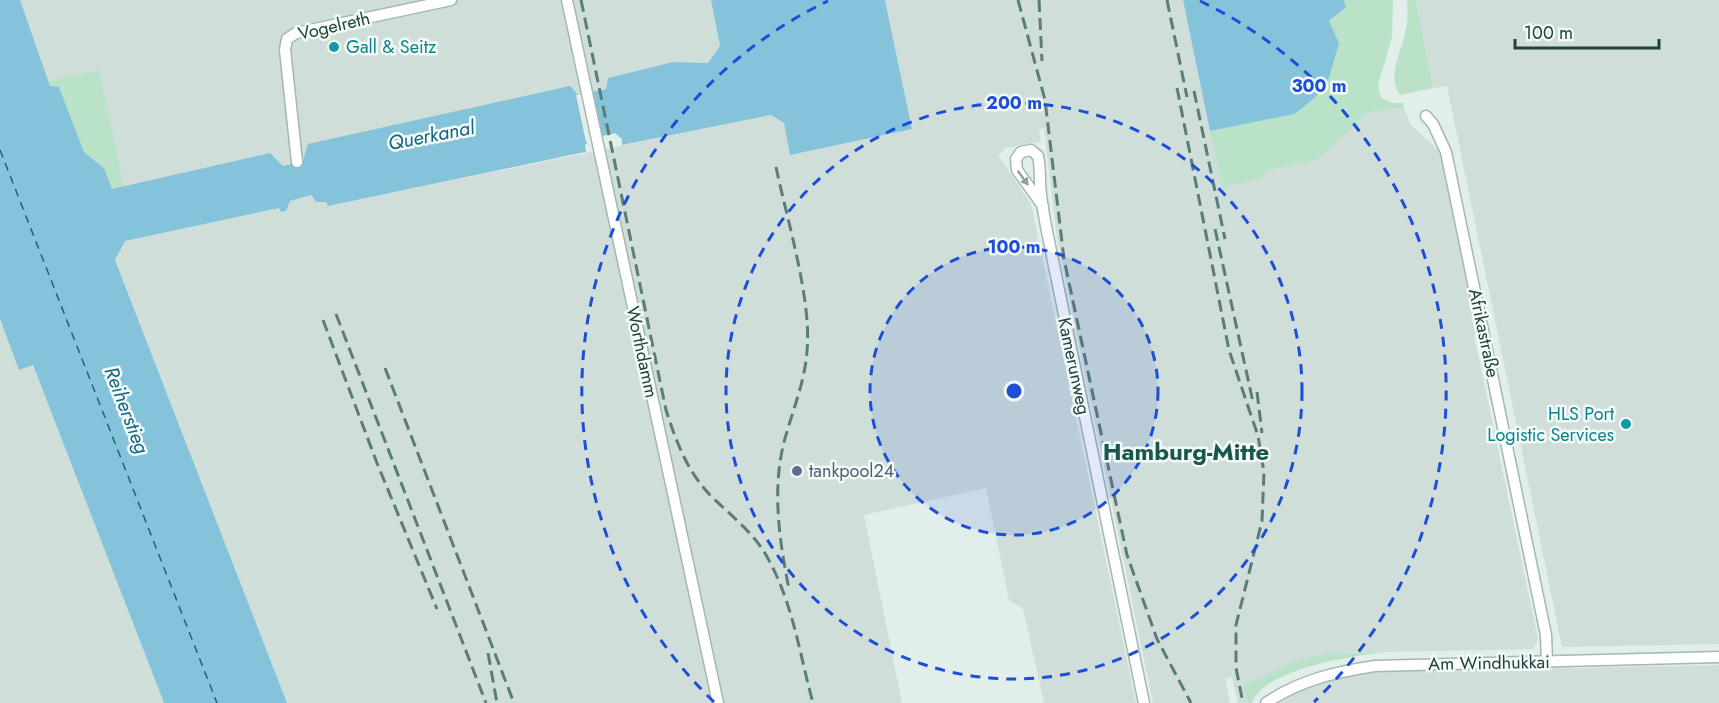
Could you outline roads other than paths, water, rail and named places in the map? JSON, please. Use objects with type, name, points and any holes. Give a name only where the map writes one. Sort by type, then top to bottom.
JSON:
[{"type":"street","name":"Vogelreth","points":[[297,162],[285,50],[287,39],[296,33],[451,0]]},
{"type":"street","name":"Worthdamm","points":[[567,0],[718,703]]},
{"type":"street","name":"Afrikastraße","points":[[1426,116],[1433,124],[1446,152],[1546,635],[1547,662]]},
{"type":"street","name":"Kamerunweg","points":[[1043,206],[1017,170],[1016,159],[1024,151],[1031,150],[1038,156],[1043,206],[1144,703]]},
{"type":"street","name":"Am Windhukkai","points":[[1266,703],[1311,679],[1362,668],[1719,657]]},
{"type":"water","points":[[0,0],[20,0],[50,86],[59,87],[84,152],[104,168],[112,189],[270,153],[283,166],[303,161],[308,144],[570,86],[578,95],[606,89],[608,78],[673,62],[708,63],[720,46],[711,0],[885,0],[912,129],[790,155],[784,123],[771,115],[622,145],[622,139],[615,133],[590,139],[585,145],[586,152],[328,206],[326,202],[316,202],[311,195],[290,201],[286,211],[281,212],[279,208],[125,241],[115,260],[287,703],[164,703],[33,365],[19,370],[0,319]]},
{"type":"water","points":[[1183,0],[1344,0],[1346,7],[1329,21],[1339,43],[1326,88],[1295,114],[1210,131]]},
{"type":"railway","points":[[581,0],[666,410],[678,444],[695,476],[766,555],[789,609],[813,703]]},
{"type":"railway","points":[[1018,0],[1045,100],[1064,259],[1127,555],[1157,639],[1191,703]]},
{"type":"railway","points":[[1039,0],[1042,61]]},
{"type":"railway","points":[[1167,0],[1187,97]]},
{"type":"railway","points":[[1177,88],[1229,350],[1258,436],[1264,472],[1262,521],[1236,625],[1236,668],[1243,703]]},
{"type":"railway","points":[[1194,91],[1225,239]]},
{"type":"railway","points":[[776,167],[798,260],[808,331],[804,372],[781,454],[779,473],[778,512],[789,589]]},
{"type":"railway","points":[[1215,229],[1253,402]]},
{"type":"railway","points":[[336,314],[486,703]]},
{"type":"railway","points":[[323,320],[377,463],[437,609]]},
{"type":"railway","points":[[385,368],[514,703]]},
{"type":"railway","points":[[1257,392],[1262,433]]},
{"type":"railway","points":[[488,653],[497,703]]},
{"type":"place","name":"Gall & Seitz","points":[[334,47]]},
{"type":"place","name":"HLS Port Logistic Services","points":[[1626,424]]},
{"type":"place","name":"tankpool24","points":[[797,471]]},
{"type":"district","name":"Hamburg-Mitte","points":[[1186,452]]},
{"type":"water label","name":"Querkanal","points":[[431,135]]},
{"type":"water label","name":"Reiherstieg","points":[[127,410]]}]
